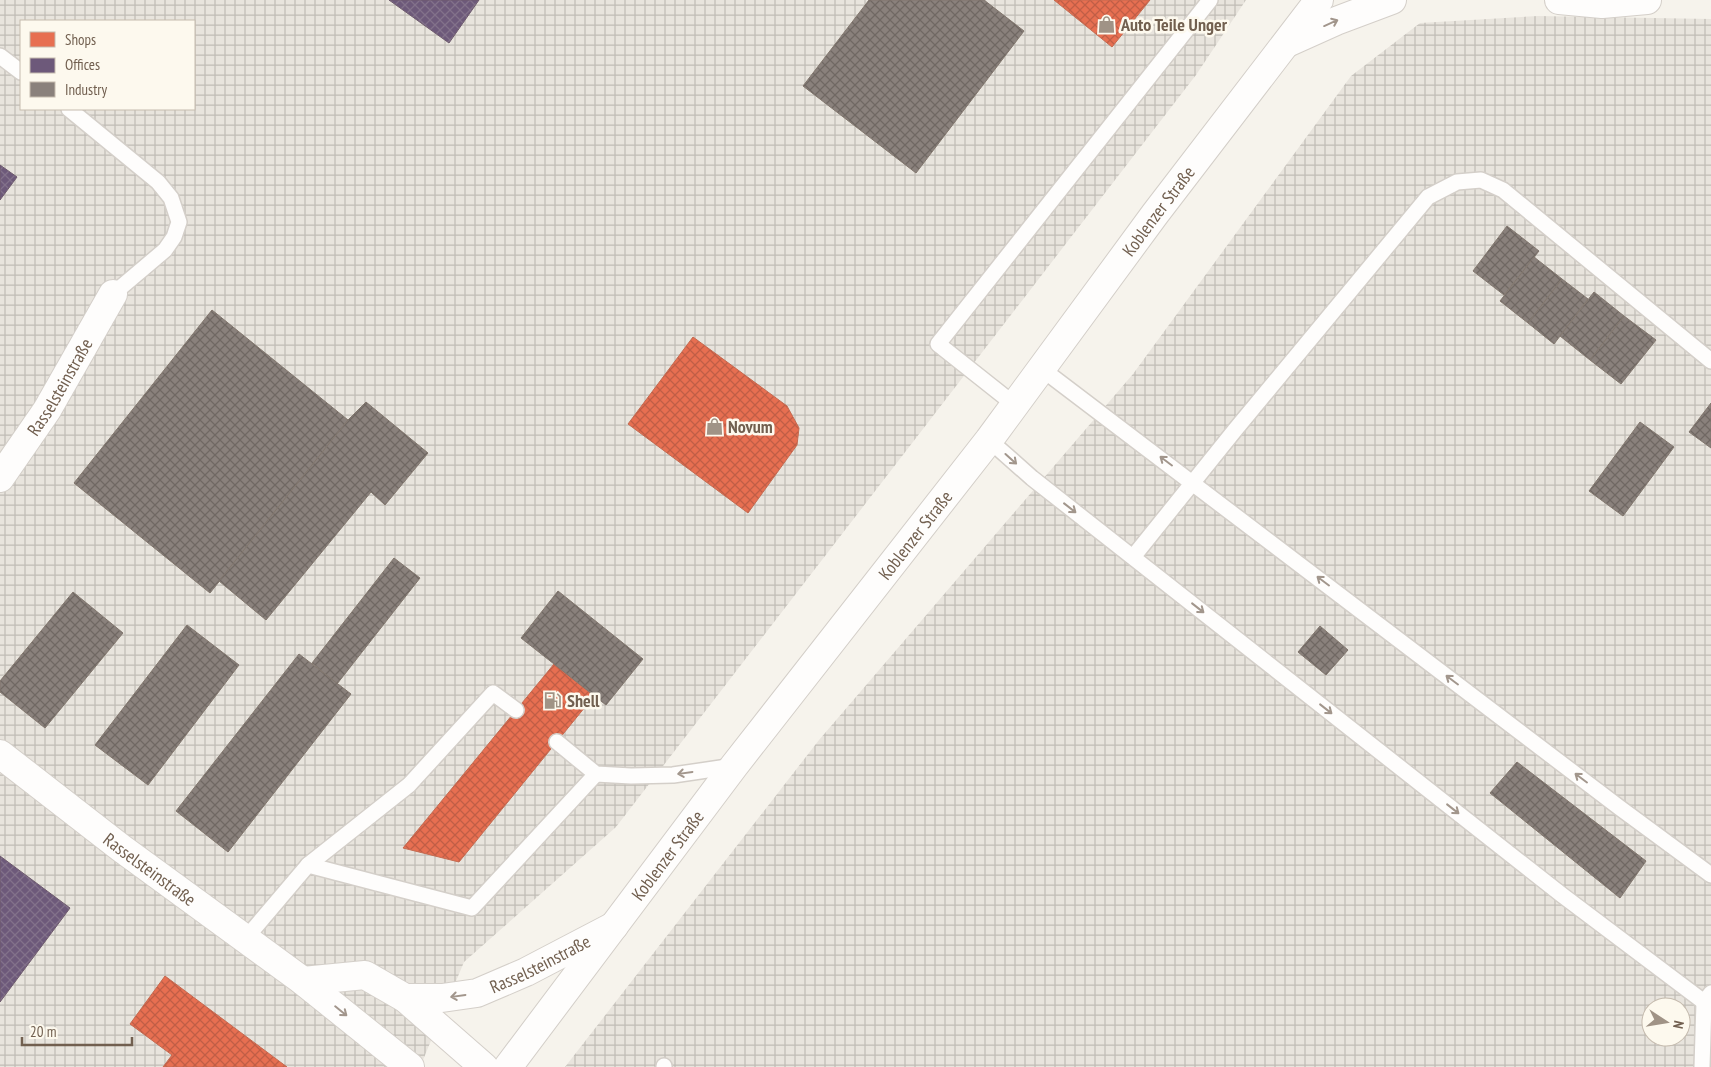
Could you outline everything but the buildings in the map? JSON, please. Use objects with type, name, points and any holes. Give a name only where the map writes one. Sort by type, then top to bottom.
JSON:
[{"type":"street","name":"Koblenzer Straße","points":[[508,1067],[734,766],[989,440],[1155,214],[1319,0]]},
{"type":"street","points":[[1287,43],[1336,21],[1392,0]]},
{"type":"street","points":[[1559,0],[1602,4],[1647,0]]},
{"type":"street","name":"Rasselsteinstraße","points":[[0,478],[48,410],[113,294]]},
{"type":"street","name":"Rasselsteinstraße","points":[[0,754],[121,848],[303,981],[410,1067]]},
{"type":"street","name":"Rasselsteinstraße","points":[[405,998],[442,998],[477,993],[526,972],[614,926]]},
{"type":"street","name":"Rasselsteinstraße","points":[[303,981],[365,975],[405,998],[484,1067]]},
{"type":"lane","points":[[1015,405],[938,344],[1210,0]]},
{"type":"lane","points":[[0,56],[20,71]]},
{"type":"lane","points":[[70,110],[158,182],[171,198],[179,222],[174,237],[165,250],[113,294]]},
{"type":"lane","points":[[1133,557],[1428,197],[1457,182],[1480,180],[1503,190],[1711,361]]},
{"type":"lane","points":[[1042,368],[1620,808],[1711,875]]},
{"type":"lane","points":[[989,440],[1032,478],[1554,889],[1707,998],[1702,1067]]},
{"type":"lane","points":[[246,938],[308,865],[409,785],[493,693],[516,710]]},
{"type":"lane","points":[[557,742],[596,774],[631,776],[673,774],[734,766]]},
{"type":"lane","points":[[308,865],[472,908],[596,774]]},
{"type":"shaded area","points":[[0,0],[1246,0],[1196,75],[616,827],[464,962],[420,1067],[0,1067]]},
{"type":"shaded area","points":[[1538,16],[1711,19],[1711,1067],[565,1067],[819,740],[1133,374],[1351,76],[1420,23]]},
{"type":"place","name":"Auto Teile Unger","points":[[1107,24]]},
{"type":"place","name":"Novum","points":[[714,426]]},
{"type":"place","name":"Shell","points":[[553,700]]}]
